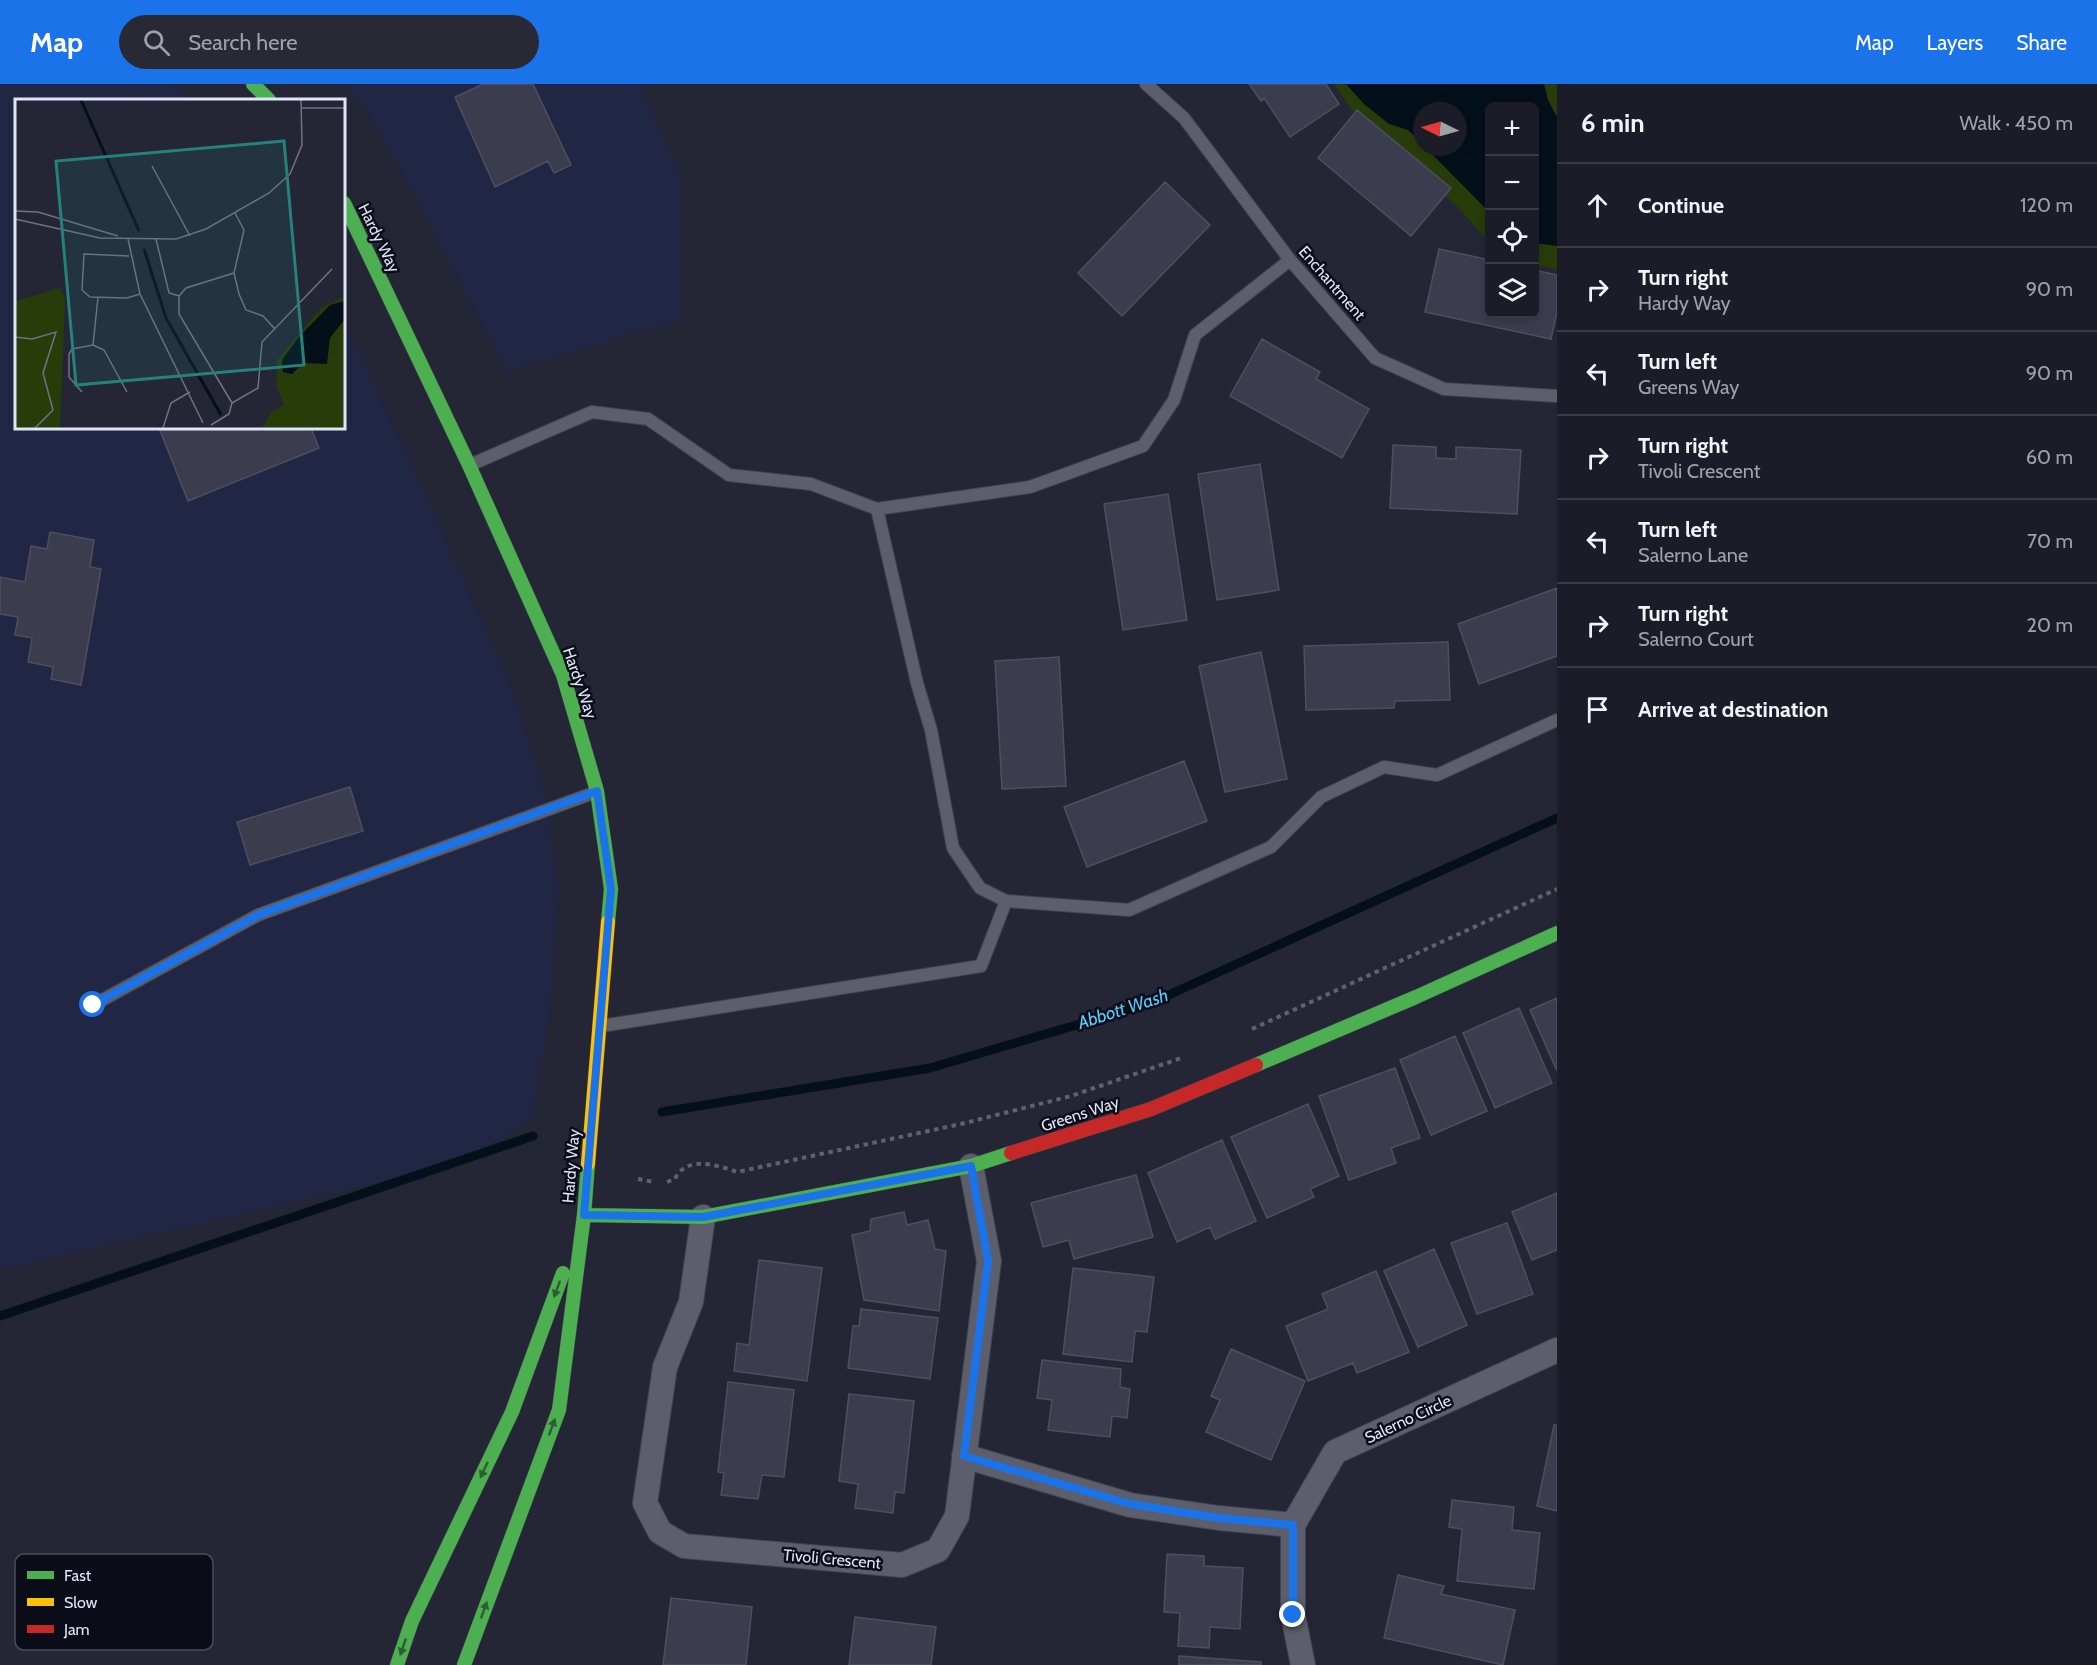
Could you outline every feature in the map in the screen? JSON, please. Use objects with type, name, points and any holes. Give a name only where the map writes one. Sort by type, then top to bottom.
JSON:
[{"type":"main road","points":[[253,84],[268,99]]},
{"type":"main road","name":"Hardy Way","points":[[345,205],[469,465],[563,675],[597,791],[611,889],[584,1215],[558,1410],[464,1665]]},
{"type":"main road","name":"Greens Way","points":[[584,1215],[703,1217],[971,1166],[1151,1109],[1416,997],[1557,933]]},
{"type":"main road","name":"Hardy Way","points":[[397,1665],[412,1621],[512,1412],[584,1215]]},
{"type":"street","name":"Tivoli Crescent","points":[[703,1217],[691,1302],[665,1367],[645,1503],[660,1532],[684,1546],[902,1565],[938,1550],[957,1516],[988,1261],[971,1166]]},
{"type":"street","name":"Salerno Circle","points":[[1293,1525],[1335,1452],[1557,1350]]},
{"type":"street","points":[[964,1456],[1130,1504],[1219,1518],[1293,1525],[1293,1615],[1303,1665]]},
{"type":"lane","name":"Enchantment","points":[[1146,84],[1184,118],[1290,260],[1375,358],[1444,389],[1557,396]]},
{"type":"lane","points":[[469,465],[592,412],[648,419],[729,475],[811,484],[877,509],[1030,487],[1143,446],[1174,400],[1196,335],[1290,260]]},
{"type":"lane","points":[[877,509],[917,683],[931,730],[953,848],[981,888],[1006,901],[1129,910],[1271,847],[1321,797],[1384,767],[1437,775],[1557,720]]},
{"type":"lane","points":[[93,1005],[258,915],[597,791]]},
{"type":"lane","points":[[600,1026],[981,966],[1006,901]]},
{"type":"path","points":[[1246,1031],[1557,889]]},
{"type":"path","points":[[638,1179],[658,1183],[668,1182],[675,1179],[678,1171],[687,1166],[715,1164],[737,1172],[961,1124],[1071,1096],[1194,1054]]},
{"type":"shaded area","points":[[0,84],[170,84],[192,99],[15,99],[15,429],[345,429],[345,322],[514,693],[547,803],[559,891],[549,1022],[532,1118],[459,1164],[0,1270]]},
{"type":"shaded area","points":[[345,84],[638,84],[681,176],[681,320],[506,371],[411,188],[359,98]]},
{"type":"shaded area","points":[[1346,84],[1544,84],[1548,100],[1557,117],[1557,246],[1539,244],[1539,102],[1485,102],[1485,208],[1434,156],[1467,156],[1467,102],[1413,102],[1413,135],[1408,130],[1389,124],[1364,104]]},
{"type":"green space","points":[[1334,84],[1557,84],[1557,269],[1539,267],[1539,102],[1485,102],[1485,238],[1456,205],[1361,123]]},
{"type":"building","points":[[483,84],[533,84],[571,165],[554,173],[548,161],[495,187],[455,97]]},
{"type":"building","points":[[1249,84],[1326,84],[1339,104],[1290,137],[1264,98],[1261,101]]},
{"type":"building","points":[[1357,110],[1451,188],[1411,236],[1318,158]]},
{"type":"building","points":[[1165,182],[1210,225],[1122,316],[1078,273]]},
{"type":"building","points":[[1439,249],[1485,259],[1485,318],[1539,318],[1539,271],[1557,275],[1557,312],[1551,339],[1425,312]]},
{"type":"building","points":[[1262,339],[1320,372],[1316,379],[1369,409],[1342,458],[1230,396]]},
{"type":"building","points":[[159,429],[311,429],[319,448],[188,501]]},
{"type":"building","points":[[1393,445],[1436,447],[1436,458],[1456,459],[1456,447],[1521,450],[1517,514],[1390,508]]},
{"type":"building","points":[[1260,464],[1279,590],[1217,600],[1198,474]]},
{"type":"building","points":[[1168,494],[1187,620],[1123,630],[1104,504]]},
{"type":"building","points":[[50,532],[94,540],[90,567],[101,569],[81,685],[51,679],[53,667],[28,662],[32,638],[15,635],[18,617],[0,614],[0,577],[25,582],[31,546],[47,549]]},
{"type":"building","points":[[1557,588],[1557,656],[1479,684],[1458,624]]},
{"type":"building","points":[[1448,642],[1450,700],[1395,701],[1394,708],[1306,710],[1304,646]]},
{"type":"building","points":[[1261,652],[1287,779],[1225,792],[1199,666]]},
{"type":"building","points":[[1059,657],[1066,786],[1002,789],[995,661]]},
{"type":"building","points":[[1184,761],[1207,821],[1087,867],[1064,807]]},
{"type":"building","points":[[350,787],[363,831],[250,865],[237,822]]},
{"type":"building","points":[[1557,998],[1557,1071],[1530,1010]]},
{"type":"building","points":[[1519,1008],[1552,1083],[1495,1108],[1463,1033]]},
{"type":"building","points":[[1455,1036],[1487,1111],[1431,1135],[1400,1060]]},
{"type":"building","points":[[1395,1068],[1420,1138],[1391,1148],[1396,1163],[1349,1180],[1319,1096]]},
{"type":"building","points":[[1308,1104],[1339,1176],[1310,1189],[1314,1197],[1267,1218],[1231,1137]]},
{"type":"building","points":[[1222,1140],[1256,1221],[1215,1239],[1210,1227],[1177,1242],[1148,1173]]},
{"type":"building","points":[[1136,1175],[1153,1237],[1074,1259],[1069,1240],[1043,1247],[1031,1203]]},
{"type":"building","points":[[1557,1193],[1557,1250],[1532,1260],[1512,1212]]},
{"type":"building","points":[[904,1212],[907,1225],[928,1220],[935,1249],[946,1251],[939,1311],[864,1300],[852,1235],[870,1231],[871,1219]]},
{"type":"building","points":[[1507,1223],[1533,1294],[1477,1314],[1451,1243]]},
{"type":"building","points":[[1434,1249],[1467,1325],[1418,1347],[1384,1271]]},
{"type":"building","points":[[759,1260],[822,1268],[807,1381],[734,1371],[737,1343],[749,1345]]},
{"type":"building","points":[[1073,1268],[1154,1277],[1147,1332],[1135,1331],[1132,1362],[1063,1354]]},
{"type":"building","points":[[1376,1271],[1409,1352],[1357,1373],[1353,1363],[1308,1381],[1286,1326],[1328,1309],[1322,1294]]},
{"type":"building","points":[[861,1309],[938,1318],[930,1379],[848,1368],[853,1326],[859,1326]]},
{"type":"building","points":[[1231,1349],[1305,1381],[1271,1460],[1206,1432],[1220,1400],[1211,1396]]},
{"type":"building","points":[[1042,1360],[1121,1369],[1120,1387],[1130,1389],[1127,1418],[1112,1416],[1110,1437],[1048,1430],[1052,1400],[1037,1398]]},
{"type":"building","points":[[728,1382],[794,1390],[784,1477],[762,1475],[758,1499],[721,1495],[724,1473],[718,1472]]},
{"type":"building","points":[[849,1394],[914,1401],[904,1493],[895,1492],[893,1513],[855,1508],[858,1484],[839,1481]]},
{"type":"building","points":[[1554,1425],[1557,1425],[1557,1511],[1537,1506]]},
{"type":"building","points":[[1452,1500],[1514,1507],[1512,1530],[1540,1533],[1534,1589],[1457,1581],[1462,1529],[1449,1527]]},
{"type":"building","points":[[1167,1554],[1204,1556],[1204,1566],[1243,1568],[1240,1629],[1210,1627],[1209,1648],[1178,1646],[1180,1613],[1164,1612]]},
{"type":"building","points":[[1398,1575],[1444,1586],[1441,1594],[1515,1610],[1503,1665],[1384,1638]]},
{"type":"building","points":[[671,1598],[752,1607],[746,1665],[663,1665]]},
{"type":"building","points":[[855,1617],[936,1627],[931,1665],[849,1665]]},
{"type":"building","points":[[1179,1656],[1261,1662],[1261,1665],[1179,1665]]},
{"type":"waterway","name":"Abbott Wash","points":[[662,1112],[930,1068],[1151,1003],[1557,818]]},
{"type":"waterway","points":[[0,1316],[533,1136]]},
{"type":"traffic: fast","points":[[253,84],[268,99]]},
{"type":"traffic: fast","points":[[345,205],[469,465],[563,675],[597,791],[611,889],[608,922]]},
{"type":"traffic: fast","points":[[1256,1065],[1416,997],[1557,933]]},
{"type":"traffic: fast","points":[[584,1215],[703,1217],[971,1166],[1011,1153]]},
{"type":"traffic: fast","points":[[464,1665],[559,1410],[584,1215],[588,1164]]},
{"type":"traffic: fast","points":[[397,1665],[412,1621],[512,1412],[563,1273]]},
{"type":"traffic: slow","points":[[588,1164],[608,922]]},
{"type":"traffic: jam","points":[[1011,1153],[1151,1109],[1256,1065]]},
{"type":"route","points":[[93,1005],[258,915],[597,791],[611,889],[584,1215],[703,1217],[971,1166],[988,1261],[964,1456],[1130,1504],[1219,1518],[1293,1525],[1293,1615]]}]
